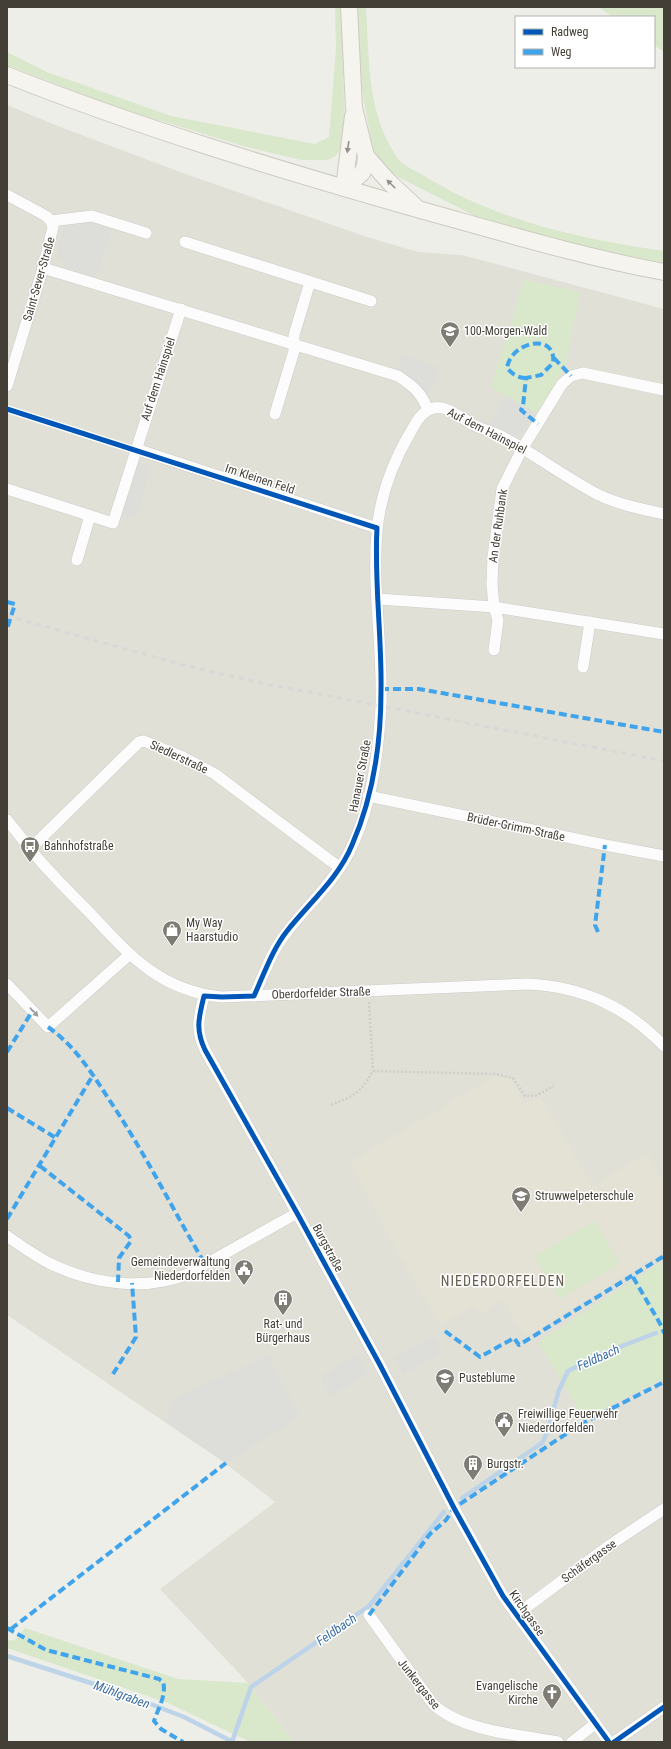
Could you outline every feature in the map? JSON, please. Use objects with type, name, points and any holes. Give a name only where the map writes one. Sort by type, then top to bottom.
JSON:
[{"type":"main road","points":[[344,188],[354,108],[349,7]]},
{"type":"main road","points":[[7,75],[167,133],[344,188],[585,255],[664,272]]},
{"type":"main road","points":[[344,188],[362,173],[365,166],[366,156],[354,108]]},
{"type":"main road","points":[[366,156],[389,182],[419,209]]},
{"type":"street","points":[[7,195],[38,210],[51,221]]},
{"type":"street","name":"Saint-Sever-Straße","points":[[7,386],[53,231],[51,221],[92,216],[146,234]]},
{"type":"street","points":[[185,242],[371,301]]},
{"type":"street","points":[[43,268],[398,376],[416,389],[423,398],[428,410]]},
{"type":"street","points":[[275,414],[294,351],[294,335],[310,282]]},
{"type":"street","name":"Auf dem Hainspiel","points":[[90,516],[113,523],[181,309]]},
{"type":"street","name":"An der Ruhbank","points":[[494,650],[498,620],[494,607],[492,584],[493,557],[500,501],[506,479],[522,449],[562,384],[571,376],[583,373],[664,390]]},
{"type":"street","name":"Auf dem Hainspiel","points":[[428,410],[441,408],[449,410],[481,429],[504,437],[601,495],[626,505],[664,514]]},
{"type":"street","name":"Hanauer Straße","points":[[254,996],[281,940],[340,868],[352,845],[368,796],[378,747],[381,706],[376,558],[378,528],[385,494],[397,457],[415,425],[428,410]]},
{"type":"street","name":"Im Kleinen Feld","points":[[136,449],[378,528]]},
{"type":"street","points":[[7,489],[90,516],[77,560]]},
{"type":"street","points":[[378,599],[494,607],[664,634]]},
{"type":"street","points":[[583,667],[590,622]]},
{"type":"street","name":"Siedlerstraße","points":[[30,848],[139,742],[144,741],[184,757],[215,774],[340,868]]},
{"type":"street","name":"Brüder-Grimm-Straße","points":[[368,796],[664,856]]},
{"type":"street","name":"Oberdorfelder Straße","points":[[7,820],[30,848],[129,955],[163,980],[187,991],[204,996],[222,997],[528,984],[561,987],[591,996],[618,1009],[640,1024],[664,1046]]},
{"type":"street","points":[[7,984],[48,1027],[129,955]]},
{"type":"street","name":"Burgstraße","points":[[204,996],[198,1019],[198,1032],[201,1042],[380,1365],[454,1508]]},
{"type":"street","points":[[7,1236],[64,1270],[97,1279],[147,1283],[173,1279],[190,1273],[297,1213]]},
{"type":"street","name":"Kirchgasse","points":[[454,1508],[503,1596],[609,1742]]},
{"type":"street","name":"Schäfergasse","points":[[516,1615],[610,1546],[664,1509]]},
{"type":"street","name":"Junkergasse","points":[[369,1615],[423,1691],[440,1711],[446,1715],[477,1727],[558,1742]]},
{"type":"street","points":[[614,1742],[664,1707]]},
{"type":"street","points":[[572,1742],[595,1724]]},
{"type":"path","points":[[331,1105],[346,1099],[363,1088],[373,1071],[368,991]]},
{"type":"path","points":[[373,1071],[496,1074],[513,1078],[525,1096],[535,1096],[554,1086]]},
{"type":"shaded area","points":[[7,105],[58,126],[183,173],[367,237],[418,252],[462,255],[664,309],[664,1742],[294,1742],[248,1683],[160,1589],[275,1502],[222,1461],[7,1315]]},
{"type":"shaded area","points":[[82,221],[91,222],[112,229],[96,277],[67,268],[58,255],[57,247],[65,223]]},
{"type":"shaded area","points":[[403,355],[440,368],[434,385],[423,397],[397,372]]},
{"type":"shaded area","points":[[507,396],[536,414],[521,435],[514,436],[490,423]]},
{"type":"shaded area","points":[[132,461],[151,466],[137,514],[127,519],[116,514]]},
{"type":"shaded area","name":"Struwwelpeterschule","points":[[495,1076],[510,1079],[523,1102],[529,1103],[540,1096],[592,1186],[647,1153],[664,1182],[664,1250],[526,1338],[502,1299],[479,1315],[473,1306],[440,1325],[391,1241],[350,1162]]},
{"type":"shaded area","points":[[433,1337],[442,1353],[404,1374],[395,1357]]},
{"type":"shaded area","points":[[270,1355],[271,1357],[269,1359],[300,1416],[226,1463],[166,1422],[173,1399]]},
{"type":"shaded area","points":[[357,1355],[368,1373],[331,1396],[321,1377]]},
{"type":"green space","points":[[335,7],[341,7],[345,127],[340,150],[336,156],[327,160],[301,160],[243,146],[118,108],[7,65],[7,52],[47,72],[171,116],[315,144],[329,137],[336,48]]},
{"type":"green space","points":[[355,7],[366,7],[370,78],[373,96],[382,130],[390,146],[401,162],[453,192],[511,217],[602,241],[664,251],[664,263],[574,244],[489,223],[398,177],[387,169],[376,155],[370,137],[361,80]]},
{"type":"green space","points":[[598,7],[664,7],[664,52],[655,46],[655,16],[612,16]]},
{"type":"green space","points":[[524,280],[580,292],[565,368],[536,414],[491,387]]},
{"type":"green space","points":[[595,1221],[620,1264],[560,1299],[535,1256]]},
{"type":"green space","points":[[664,1260],[664,1378],[593,1414],[579,1410],[538,1342]]},
{"type":"green space","points":[[25,1628],[178,1679],[248,1683],[294,1742],[250,1742],[168,1703],[7,1648],[7,1639],[14,1641]]},
{"type":"waterway","name":"Feldbach","points":[[462,1498],[542,1443],[546,1435],[559,1390],[568,1371],[609,1351],[656,1333]]},
{"type":"waterway","name":"Feldbach","points":[[232,1742],[251,1687],[369,1606],[444,1512]]},
{"type":"waterway","name":"Mühlgraben","points":[[7,1656],[125,1694],[184,1717],[233,1742]]},
{"type":"railway","points":[[7,616],[183,665],[262,683],[664,761]]},
{"type":"marked path","points":[[526,378],[515,375],[507,368],[510,359],[516,351],[524,346],[541,344],[548,347],[552,353],[553,363],[541,375],[526,378],[523,406],[521,410],[538,424]]},
{"type":"marked path","points":[[554,358],[571,376]]},
{"type":"marked path","points":[[7,602],[15,604],[7,629]]},
{"type":"marked path","points":[[381,689],[419,689],[664,732]]},
{"type":"marked path","points":[[598,932],[595,925],[605,845]]},
{"type":"marked path","points":[[7,1052],[33,1010]]},
{"type":"marked path","points":[[48,1027],[58,1034],[75,1051],[97,1080],[135,1141],[205,1264]]},
{"type":"marked path","points":[[7,1219],[93,1075]]},
{"type":"marked path","points":[[7,1108],[56,1138]]},
{"type":"marked path","points":[[40,1166],[129,1236],[131,1241],[119,1258],[118,1282]]},
{"type":"marked path","points":[[445,1331],[480,1357],[514,1338],[519,1345],[664,1256]]},
{"type":"marked path","points":[[633,1277],[664,1333]]},
{"type":"marked path","points":[[113,1374],[136,1337],[132,1283]]},
{"type":"marked path","points":[[369,1615],[430,1534],[446,1520],[454,1508],[581,1424],[664,1382]]},
{"type":"marked path","points":[[11,1629],[226,1463]]},
{"type":"marked path","points":[[7,1628],[46,1650],[159,1679],[163,1682],[164,1691],[162,1702],[154,1721],[161,1729],[183,1742]]},
{"type":"cycle path","points":[[7,409],[377,528],[376,569],[381,671],[381,711],[374,770],[359,827],[352,845],[339,869],[323,890],[287,931],[277,946],[254,996],[204,996],[199,1017],[200,1036],[205,1050],[297,1213],[380,1365],[454,1508],[503,1596],[609,1742]]},
{"type":"cycle path","points":[[614,1742],[664,1707]]},
{"type":"place","name":"100-Morgen-Wald","points":[[450,348]]},
{"type":"place","name":"Bahnhofstraße","points":[[30,863]]},
{"type":"place","name":"My Way Haarstudio","points":[[172,947]]},
{"type":"place","name":"Struwwelpeterschule","points":[[521,1213]]},
{"type":"place","name":"Gemeindeverwaltung Niederdorfelden","points":[[244,1286]]},
{"type":"place","name":"Rat- und Bürgerhaus","points":[[283,1316]]},
{"type":"place","name":"Pusteblume","points":[[445,1395]]},
{"type":"place","name":"Freiwillige Feuerwehr Niederdorfelden","points":[[504,1438]]},
{"type":"place","name":"Burgstr.","points":[[473,1481]]},
{"type":"place","name":"Evangelische Kirche","points":[[552,1710]]},
{"type":"district","name":"NIEDERDORFELDEN","points":[[503,1281]]}]
